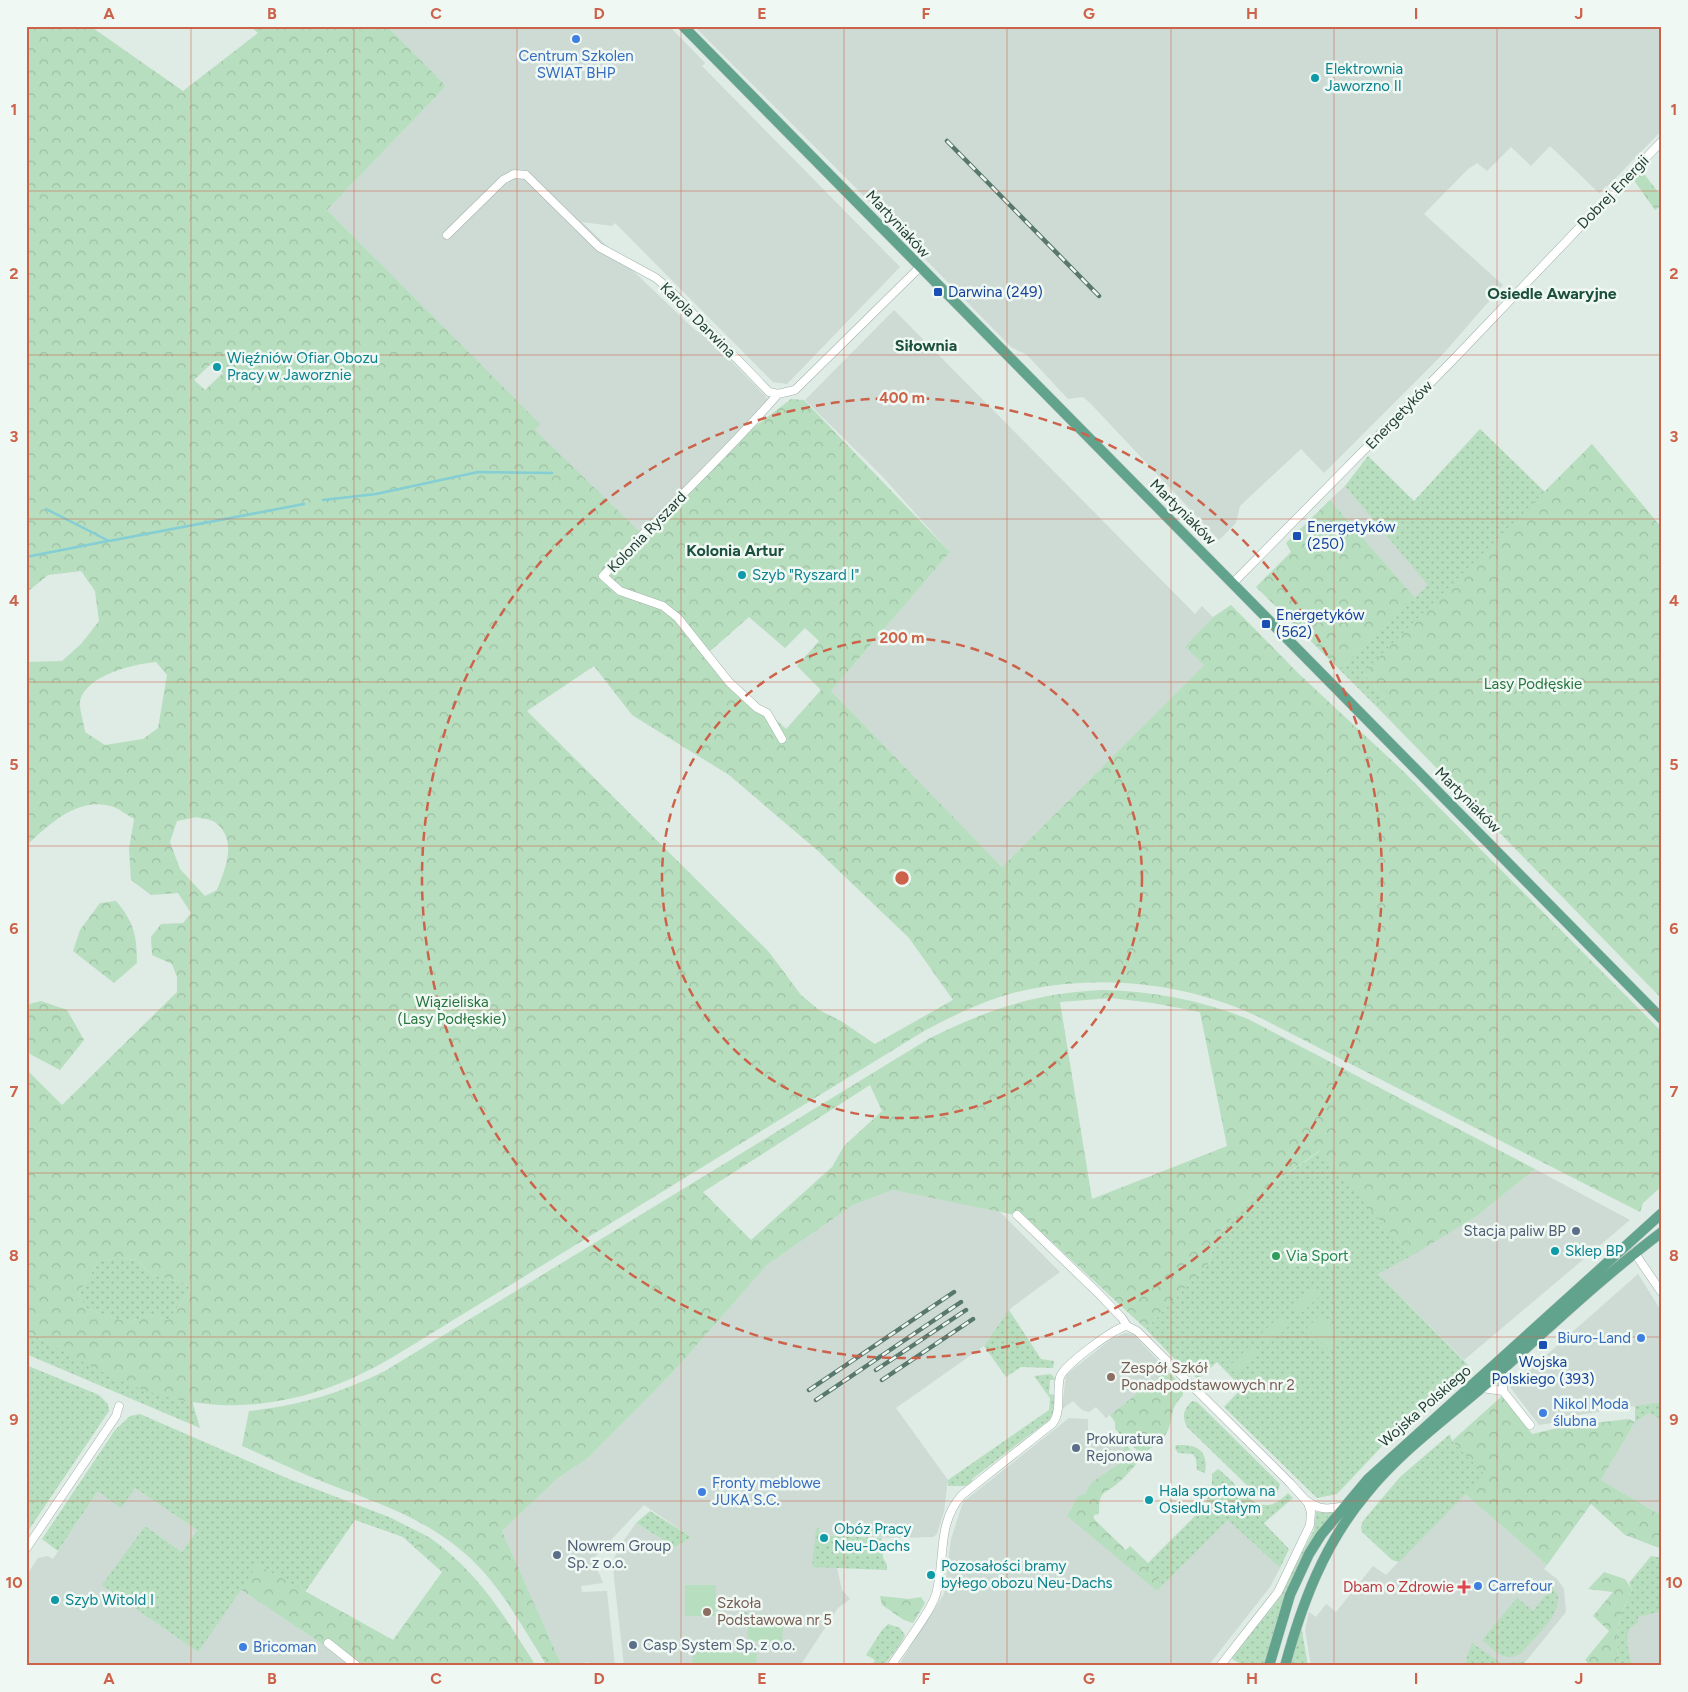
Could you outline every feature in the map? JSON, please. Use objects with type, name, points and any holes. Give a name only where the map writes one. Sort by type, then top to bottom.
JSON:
[{"type":"main road","name":"Martyniaków","points":[[683,26],[918,268],[1662,1019]]},
{"type":"main road","name":"Wojska Polskiego","points":[[1269,1666],[1280,1626],[1300,1571],[1321,1535],[1345,1506],[1392,1455],[1502,1359],[1662,1213]]},
{"type":"main road","name":"Wojska Polskiego","points":[[1285,1666],[1301,1609],[1314,1576],[1330,1546],[1360,1500],[1390,1468],[1482,1388],[1607,1274],[1662,1232]]},
{"type":"street","name":"Dobrej Energii","points":[[1564,244],[1662,141]]},
{"type":"street","name":"Karola Darwina","points":[[446,236],[503,180],[514,174],[526,174],[599,247],[656,278],[670,290],[769,392],[778,394]]},
{"type":"street","name":"Energetyków","points":[[1232,584],[1444,370],[1564,244]]},
{"type":"street","points":[[778,394],[795,390],[918,268]]},
{"type":"street","name":"Kolonia Ryszard","points":[[778,394],[721,457],[640,536],[603,576],[620,591],[663,606],[678,618],[729,682],[757,708],[767,713],[782,739]]},
{"type":"street","points":[[1017,1216],[1096,1291],[1122,1318],[1127,1326],[1137,1331],[1304,1498],[1321,1509],[1345,1506]]},
{"type":"street","points":[[1634,1252],[1662,1293]]},
{"type":"street","points":[[891,1666],[936,1593],[942,1538],[952,1507],[962,1495],[1053,1423],[1057,1413],[1060,1378],[1066,1368],[1115,1331],[1127,1326]]},
{"type":"street","points":[[1503,1369],[1504,1391],[1530,1425]]},
{"type":"street","points":[[1482,1388],[1504,1391]]},
{"type":"street","points":[[26,1549],[116,1416],[119,1406]]},
{"type":"street","points":[[1220,1666],[1265,1611],[1282,1584],[1310,1525],[1311,1512],[1304,1498]]},
{"type":"street","points":[[328,1643],[357,1666]]},
{"type":"shaded area","points":[[387,26],[669,26],[705,63],[702,66],[900,267],[787,384],[773,382],[615,223],[612,226],[582,222],[696,331],[705,334],[770,401],[640,532],[534,430],[539,424],[327,210],[446,86]]},
{"type":"shaded area","name":"Elektrownia Jaworzno II","points":[[694,26],[1662,26],[1662,130],[1599,193],[1550,146],[1531,166],[1511,147],[1487,171],[1477,163],[1468,169],[1424,214],[1503,285],[1444,353],[1324,473],[1301,449],[1240,506],[1236,523],[1219,540],[1091,404],[1083,397],[1068,399],[1027,355],[1011,347]]},
{"type":"shaded area","points":[[894,310],[1195,614],[1202,606],[1213,617],[1186,647],[1204,665],[1002,867],[831,691],[950,552],[882,476],[805,400]]},
{"type":"shaded area","points":[[1345,486],[1429,585],[1415,598],[1330,500]]},
{"type":"shaded area","points":[[1535,1169],[1630,1220],[1464,1360],[1378,1274],[1477,1216]]},
{"type":"shaded area","points":[[893,1190],[998,1210],[1060,1272],[1011,1308],[984,1346],[896,1408],[948,1480],[944,1511],[937,1534],[933,1537],[899,1538],[819,1535],[812,1566],[837,1568],[842,1590],[850,1599],[838,1608],[800,1666],[624,1666],[613,1563],[617,1550],[636,1523],[675,1547],[691,1537],[644,1505],[593,1559],[603,1583],[581,1586],[582,1592],[607,1591],[615,1666],[590,1666],[589,1662],[562,1666],[502,1531],[558,1478],[587,1459],[674,1371],[767,1265],[853,1205]]},
{"type":"shaded area","points":[[1638,1274],[1662,1312],[1662,1402],[1565,1417],[1565,1421],[1539,1425],[1510,1387]]},
{"type":"shaded area","name":"Zespół Szkół Ponadpodstawowych nr 2","points":[[1125,1333],[1133,1334],[1167,1370],[1106,1418],[1096,1407],[1089,1412],[1082,1410],[1073,1401],[1062,1409],[1066,1375],[1111,1339]]},
{"type":"shaded area","points":[[1649,1413],[1662,1420],[1662,1516],[1601,1480],[1635,1422]]},
{"type":"shaded area","points":[[1069,1418],[1088,1419],[1088,1431],[1116,1440],[1134,1460],[1091,1483],[1085,1494],[1070,1509],[1157,1591],[1228,1520],[1280,1568],[1270,1587],[1208,1666],[898,1666],[944,1594],[951,1539],[963,1502]]},
{"type":"shaded area","points":[[135,1488],[197,1530],[182,1552],[145,1526],[103,1585],[198,1652],[240,1589],[337,1654],[346,1663],[344,1666],[26,1666],[26,1576],[38,1558],[48,1556],[53,1559],[98,1491]]},
{"type":"shaded area","points":[[1464,1493],[1547,1565],[1544,1569],[1557,1579],[1564,1589],[1566,1612],[1522,1666],[1311,1666],[1305,1630],[1309,1612],[1316,1617],[1326,1604],[1336,1612],[1373,1566],[1386,1575]]},
{"type":"shaded area","points":[[1662,1586],[1662,1666],[1629,1666],[1622,1640],[1630,1609]]},
{"type":"green space","name":"Wiązieliska (Lasy Podłęskie)","points":[[26,26],[90,26],[183,91],[258,33],[250,26],[387,26],[446,86],[327,210],[540,424],[535,430],[640,532],[719,454],[791,399],[804,400],[950,552],[831,691],[1002,867],[1204,665],[1185,647],[1213,617],[1231,605],[1299,674],[1403,771],[1662,1032],[1662,1186],[1643,1203],[1640,1212],[1259,1017],[1232,1006],[1205,997],[1147,985],[1089,982],[1060,985],[1031,989],[1003,996],[963,1012],[924,1031],[393,1357],[363,1373],[301,1396],[237,1405],[204,1404],[171,1398],[138,1388],[95,1369],[26,1331],[26,1069],[62,1105],[177,992],[177,977],[172,964],[152,955],[151,937],[161,924],[183,923],[191,913],[178,893],[151,895],[131,880],[129,849],[134,819],[114,807],[101,804],[77,808],[55,821],[26,846],[26,662],[62,661],[81,644],[99,621],[95,591],[81,571],[48,575],[26,593]],"holes":[[[212,363],[223,373],[205,390],[194,380]],[[749,617],[785,648],[805,628],[819,641],[797,666],[821,690],[786,729],[730,677],[708,653]],[[156,662],[167,675],[158,728],[143,739],[105,745],[85,732],[80,701],[84,692],[91,684],[112,673],[136,665]],[[594,666],[632,715],[729,775],[817,850],[909,938],[953,1000],[875,1044],[841,1021],[819,1010],[801,995],[769,952],[527,711]],[[197,817],[212,821],[223,830],[227,838],[228,855],[217,890],[205,896],[180,869],[170,842],[177,821]],[[119,1258],[137,1260],[152,1275],[185,1283],[191,1289],[168,1320],[153,1316],[127,1320],[103,1315],[86,1308],[78,1294],[99,1261]]]},
{"type":"green space","points":[[1641,170],[1662,197],[1662,205],[1655,210],[1633,179]]},
{"type":"green space","points":[[1480,429],[1545,492],[1363,673],[1385,697],[1375,705],[1340,670],[1428,585],[1345,486],[1368,456],[1414,501]]},
{"type":"green space","name":"Lasy Podłęskie","points":[[1592,444],[1662,528],[1662,999],[1375,705],[1385,697],[1363,673]]},
{"type":"green space","points":[[1330,500],[1415,598],[1340,670],[1256,587],[1291,552],[1286,543]]},
{"type":"green space","points":[[116,901],[131,923],[135,937],[137,963],[114,983],[73,951],[80,930],[100,903]]},
{"type":"green space","points":[[1102,990],[1140,992],[1194,1002],[1230,1012],[1248,1019],[1535,1169],[1477,1216],[1411,1256],[1319,1151],[1245,1203],[1217,1235],[1209,1263],[1146,1329],[1025,1217],[893,1190],[853,1205],[767,1265],[674,1371],[587,1459],[558,1478],[502,1531],[562,1666],[547,1666],[512,1609],[492,1582],[454,1544],[402,1513],[242,1446],[249,1411],[285,1406],[336,1392],[385,1371],[930,1038],[972,1019],[1013,1004],[1078,992]],"holes":[[[1111,998],[1153,1003],[1200,1012],[1227,1146],[1092,1199],[1060,1002]],[[870,1085],[882,1111],[844,1146],[832,1167],[751,1240],[703,1192]]]},
{"type":"green space","points":[[41,1001],[67,1010],[84,1040],[60,1070],[30,1054],[26,1048],[26,1005]]},
{"type":"green space","points":[[1320,1151],[1411,1256],[1378,1274],[1473,1370],[1385,1443],[1337,1494],[1317,1498],[1224,1407],[1242,1388],[1217,1362],[1198,1379],[1181,1366],[1146,1329],[1209,1263],[1217,1235],[1245,1203]]},
{"type":"green space","points":[[119,1258],[137,1260],[152,1275],[185,1283],[191,1289],[168,1320],[150,1316],[133,1320],[121,1320],[86,1308],[78,1294],[99,1261]]},
{"type":"green space","points":[[1311,1286],[1320,1296],[1299,1315],[1290,1306]]},
{"type":"green space","points":[[1009,1310],[1041,1359],[1054,1361],[1053,1368],[1021,1367],[1006,1377],[984,1346]]},
{"type":"green space","points":[[1321,1314],[1344,1337],[1330,1351],[1307,1328]]},
{"type":"green space","points":[[1280,1316],[1289,1326],[1268,1345],[1259,1336]]},
{"type":"green space","points":[[26,1331],[86,1363],[127,1382],[148,1390],[192,1401],[200,1428],[26,1354]]},
{"type":"green space","points":[[1250,1346],[1259,1355],[1239,1374],[1230,1365]]},
{"type":"green space","points":[[26,1365],[99,1395],[108,1404],[109,1411],[26,1534]]},
{"type":"green space","points":[[1167,1370],[1183,1387],[1183,1395],[1173,1410],[1169,1429],[1164,1437],[1142,1455],[1115,1429],[1115,1422],[1110,1415]]},
{"type":"green space","points":[[1051,1374],[1056,1380],[1050,1380],[1049,1394],[1055,1395],[1053,1413],[1048,1423],[1045,1423],[972,1479],[972,1483],[965,1486],[948,1486],[948,1480],[1049,1410],[1050,1398],[1034,1376]]},
{"type":"green space","points":[[1502,1396],[1532,1434],[1566,1426],[1629,1419],[1635,1422],[1601,1480],[1662,1516],[1662,1549],[1625,1535],[1591,1504],[1547,1565],[1464,1493],[1484,1474],[1452,1441]]},
{"type":"green space","points":[[1192,1401],[1197,1402],[1280,1484],[1278,1491],[1268,1497],[1258,1496],[1187,1427],[1184,1414]]},
{"type":"green space","points":[[1662,1402],[1662,1420],[1649,1413],[1635,1422],[1635,1406]]},
{"type":"green space","points":[[140,1414],[289,1479],[389,1517],[429,1537],[414,1547],[403,1537],[355,1520],[305,1592],[258,1565],[198,1652],[102,1585],[145,1526],[182,1552],[197,1530],[135,1488],[121,1508],[98,1491],[58,1551],[42,1539],[115,1430],[130,1416]]},
{"type":"green space","points":[[1450,1434],[1452,1441],[1485,1474],[1399,1562],[1392,1560],[1362,1532],[1363,1521],[1400,1477]]},
{"type":"green space","points":[[1124,1443],[1140,1460],[1121,1481],[1103,1494],[1100,1500],[1099,1514],[1094,1515],[1094,1519],[1126,1550],[1130,1546],[1148,1563],[1145,1567],[1163,1585],[1157,1591],[1067,1516],[1078,1496],[1085,1494],[1091,1483],[1122,1462]]},
{"type":"green space","points":[[1176,1445],[1195,1447],[1200,1450],[1205,1458],[1205,1473],[1197,1470],[1196,1459],[1193,1454],[1178,1453],[1175,1448]]},
{"type":"green space","points":[[1218,1469],[1250,1499],[1259,1504],[1268,1505],[1277,1502],[1288,1493],[1293,1498],[1264,1523],[1289,1549],[1280,1568],[1228,1520],[1163,1585],[1144,1567],[1205,1506],[1212,1484],[1212,1474]]},
{"type":"green space","points":[[650,1511],[691,1537],[675,1547],[636,1523]]},
{"type":"green space","points":[[1316,1512],[1333,1513],[1285,1597],[1264,1666],[1247,1665],[1235,1661],[1231,1658],[1276,1602],[1314,1530]]},
{"type":"green space","points":[[819,1528],[819,1535],[882,1538],[883,1558],[887,1565],[887,1570],[812,1567],[816,1529]]},
{"type":"green space","points":[[429,1537],[463,1565],[477,1580],[501,1612],[536,1666],[344,1666],[346,1663],[337,1654],[240,1589],[258,1565],[393,1640],[442,1572],[414,1547]]},
{"type":"green space","points":[[1651,1556],[1662,1558],[1662,1611],[1638,1617],[1638,1623],[1632,1626],[1627,1636],[1632,1666],[1622,1666],[1617,1646],[1617,1636],[1620,1618],[1632,1590],[1629,1583]]},
{"type":"green space","points":[[1604,1572],[1625,1579],[1632,1590],[1623,1609],[1618,1627],[1617,1646],[1622,1666],[1591,1666],[1585,1660],[1609,1631],[1593,1616],[1613,1592],[1588,1589]]},
{"type":"green space","points":[[685,1585],[716,1585],[715,1616],[685,1616]]},
{"type":"green space","points":[[1552,1587],[1558,1595],[1555,1611],[1551,1619],[1521,1653],[1510,1657],[1505,1656],[1495,1651],[1482,1640],[1517,1598],[1533,1611]]},
{"type":"green space","points":[[880,1596],[909,1599],[921,1597],[925,1603],[913,1623],[904,1620],[882,1605]]},
{"type":"green space","points":[[737,1613],[802,1618],[800,1625],[793,1622],[745,1617]]},
{"type":"green space","points":[[748,1624],[783,1625],[782,1643],[747,1641]]},
{"type":"green space","points":[[888,1624],[900,1628],[905,1635],[884,1666],[872,1666],[875,1660],[866,1655]]},
{"type":"green space","points":[[1301,1625],[1308,1666],[1289,1666]]},
{"type":"green space","points":[[1472,1643],[1501,1663],[1525,1662],[1522,1666],[1463,1666],[1467,1660]]},
{"type":"green space","points":[[693,1651],[757,1653],[756,1666],[692,1666]]},
{"type":"waterway","points":[[323,500],[376,494],[478,472],[552,473]]},
{"type":"waterway","points":[[46,509],[109,541],[304,504]]},
{"type":"waterway","points":[[26,557],[108,541]]},
{"type":"railway","points":[[947,141],[1099,296]]},
{"type":"railway","points":[[809,1390],[954,1292]]},
{"type":"railway","points":[[816,1400],[961,1302]]},
{"type":"railway","points":[[876,1370],[966,1310]]},
{"type":"railway","points":[[882,1380],[973,1319]]},
{"type":"place","name":"Centrum Szkolen SWIAT BHP","points":[[576,39]]},
{"type":"place","name":"Elektrownia Jaworzno II","points":[[1315,78]]},
{"type":"place","name":"Darwina (249)","points":[[938,292]]},
{"type":"place","name":"Więźniów Ofiar Obozu Pracy w Jaworznie","points":[[217,367]]},
{"type":"place","name":"Energetyków (250)","points":[[1297,536]]},
{"type":"place","name":"Szyb \"Ryszard I\"","points":[[742,575]]},
{"type":"place","name":"Energetyków (562)","points":[[1266,624]]},
{"type":"place","name":"Stacja paliw BP","points":[[1576,1231]]},
{"type":"place","name":"Sklep BP","points":[[1555,1251]]},
{"type":"place","name":"Via Sport","points":[[1276,1256]]},
{"type":"place","name":"Biuro-Land","points":[[1641,1338]]},
{"type":"place","name":"Wojska Polskiego (393)","points":[[1543,1345]]},
{"type":"place","name":"Zespół Szkół Ponadpodstawowych nr 2","points":[[1111,1377]]},
{"type":"place","name":"Nikol Moda ślubna","points":[[1543,1413]]},
{"type":"place","name":"Prokuratura Rejonowa","points":[[1076,1448]]},
{"type":"place","name":"Fronty meblowe JUKA S.C.","points":[[702,1492]]},
{"type":"place","name":"Hala sportowa na Osiedlu Stałym","points":[[1149,1500]]},
{"type":"place","name":"Obóz Pracy Neu-Dachs","points":[[824,1538]]},
{"type":"place","name":"Nowrem Group Sp. z o.o.","points":[[557,1555]]},
{"type":"place","name":"Pozosałości bramy byłego obozu Neu-Dachs","points":[[931,1575]]},
{"type":"place","name":"Carrefour","points":[[1478,1586]]},
{"type":"place","name":"Dbam o Zdrowie","points":[[1464,1587]]},
{"type":"place","name":"Szyb Witold I","points":[[55,1600]]},
{"type":"place","name":"Szkoła Podstawowa nr 5","points":[[707,1612]]},
{"type":"place","name":"Casp System Sp. z o.o.","points":[[633,1645]]},
{"type":"place","name":"Bricoman","points":[[243,1647]]},
{"type":"district","name":"Osiedle Awaryjne","points":[[1552,293]]},
{"type":"district","name":"Siłownia","points":[[926,345]]},
{"type":"district","name":"Kolonia Artur","points":[[735,550]]}]
